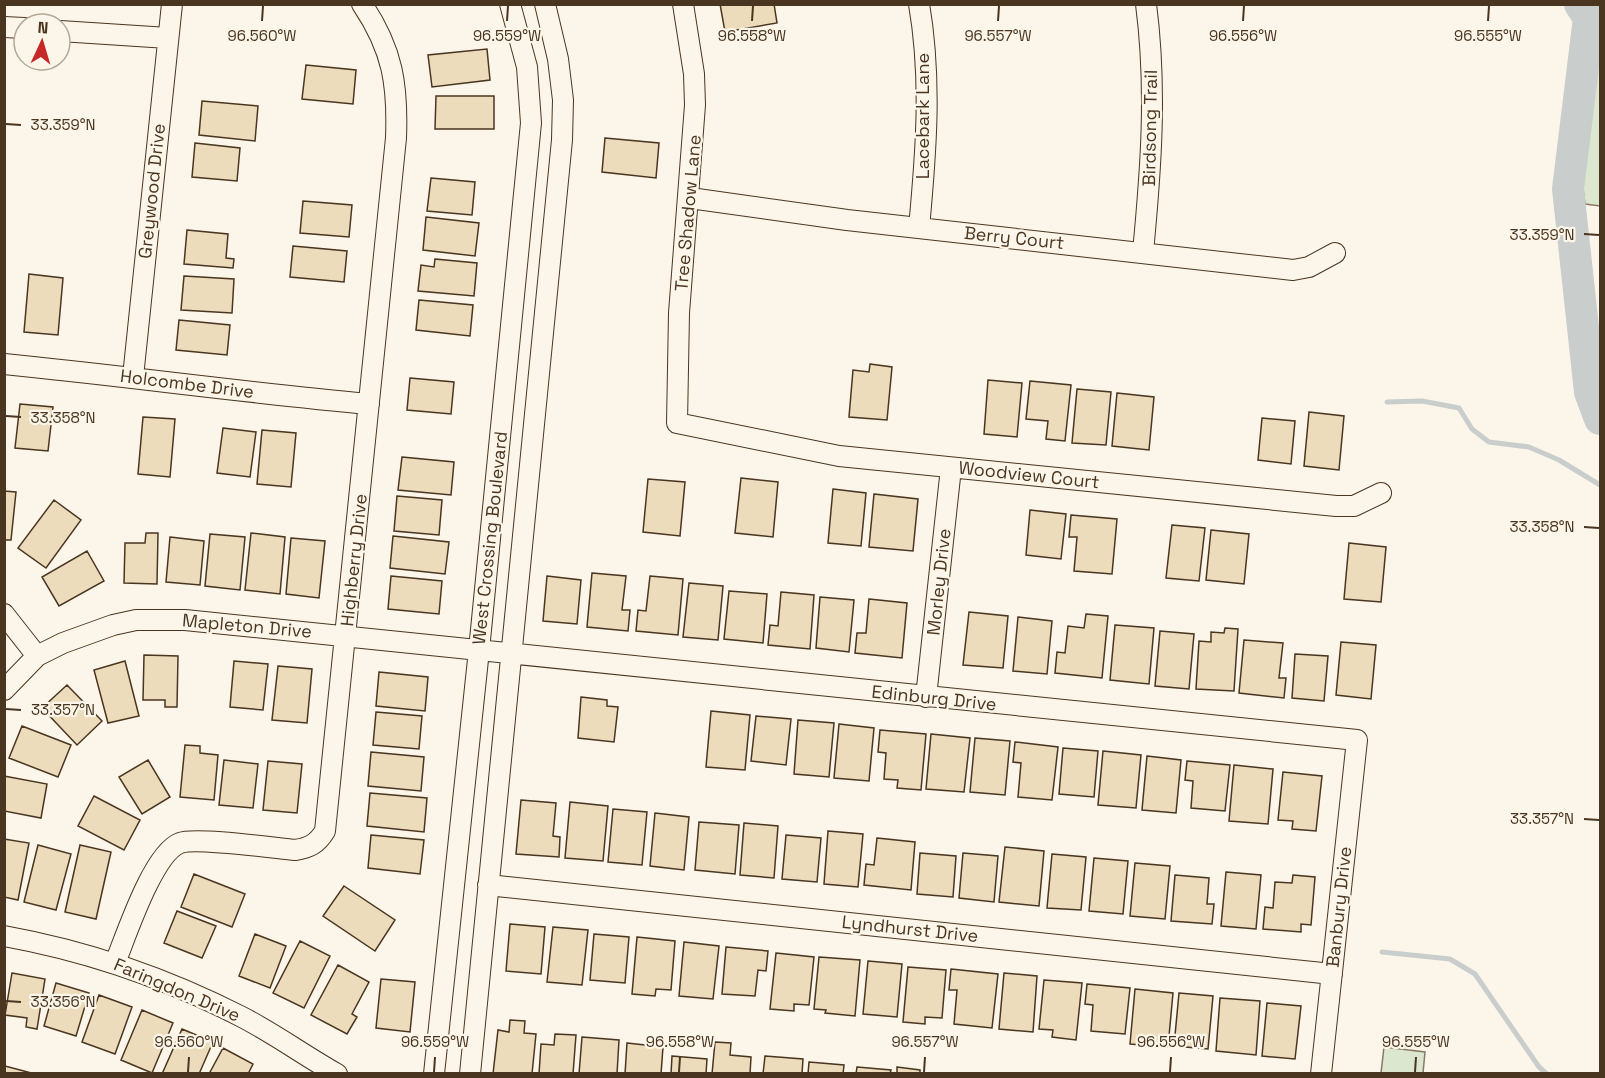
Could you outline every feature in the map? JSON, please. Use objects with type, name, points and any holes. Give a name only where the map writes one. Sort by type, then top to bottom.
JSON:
[{"type":"street","name":"Greywood Drive","points":[[133,377],[172,4]]},
{"type":"street","name":"Highberry Drive","points":[[115,963],[145,889],[171,847],[182,842],[201,841],[295,850],[308,848],[319,840],[325,831],[396,138],[396,85],[392,66],[373,20],[362,4]]},
{"type":"street","name":"West Crossing Boulevard","points":[[434,1074],[531,123],[527,67],[510,4]]},
{"type":"street","name":"West Crossing Boulevard","points":[[470,1074],[562,140],[563,100],[558,59],[545,4]]},
{"type":"street","name":"Tree Shadow Lane","points":[[677,423],[680,313],[690,198],[695,85],[683,4]]},
{"type":"street","name":"Lacebark Lane","points":[[919,4],[926,59],[927,105],[926,161],[919,228]]},
{"type":"street","name":"Birdsong Trail","points":[[1143,252],[1153,139],[1151,62],[1146,4]]},
{"type":"street","points":[[72,32],[168,38]]},
{"type":"street","name":"Berry Court","points":[[690,198],[806,215],[1293,270],[1309,267],[1335,253]]},
{"type":"street","name":"Holcombe Drive","points":[[4,364],[369,404]]},
{"type":"street","name":"Woodview Court","points":[[677,423],[809,451],[951,468],[1345,507],[1354,506],[1381,493]]},
{"type":"street","name":"Morley Drive","points":[[926,697],[951,468]]},
{"type":"street","points":[[4,614],[37,657]]},
{"type":"street","name":"Mapleton Drive","points":[[4,690],[37,657],[63,643],[113,625],[136,620],[185,620],[346,635],[510,654]]},
{"type":"street","name":"Edinburg Drive","points":[[510,654],[1357,740]]},
{"type":"street","name":"Banbury Drive","points":[[1321,1074],[1357,740]]},
{"type":"street","name":"Lyndhurst Drive","points":[[488,885],[1332,974]]},
{"type":"street","name":"Faringdon Drive","points":[[4,936],[53,946],[115,963],[152,977],[242,1017],[337,1074]]},
{"type":"green space","points":[[1582,5],[1600,5],[1600,206],[1585,204],[1583,189]]},
{"type":"green space","points":[[1384,1047],[1425,1052],[1423,1073],[1381,1073]]},
{"type":"building","points":[[720,4],[774,4],[777,23],[725,32]]},
{"type":"building","points":[[487,49],[490,80],[432,87],[428,55]]},
{"type":"building","points":[[306,65],[356,70],[353,104],[302,99]]},
{"type":"building","points":[[436,96],[494,96],[494,129],[435,129]]},
{"type":"building","points":[[202,101],[258,106],[255,141],[199,135]]},
{"type":"building","points":[[605,138],[659,143],[656,178],[602,172]]},
{"type":"building","points":[[195,143],[240,148],[237,181],[192,177]]},
{"type":"building","points":[[431,178],[475,182],[472,215],[427,211]]},
{"type":"building","points":[[303,201],[352,205],[349,237],[300,233]]},
{"type":"building","points":[[426,217],[479,223],[475,256],[423,250]]},
{"type":"building","points":[[187,230],[228,234],[226,258],[234,259],[233,268],[184,264]]},
{"type":"building","points":[[293,246],[347,251],[344,282],[290,277]]},
{"type":"building","points":[[435,259],[477,263],[474,296],[418,291],[421,265],[434,267]]},
{"type":"building","points":[[29,274],[63,278],[58,335],[24,332]]},
{"type":"building","points":[[184,276],[234,279],[232,313],[181,310]]},
{"type":"building","points":[[419,300],[473,305],[470,336],[416,330]]},
{"type":"building","points":[[179,320],[230,325],[227,355],[176,350]]},
{"type":"building","points":[[870,364],[892,367],[887,420],[849,417],[853,370],[869,372]]},
{"type":"building","points":[[410,378],[454,382],[451,414],[407,410]]},
{"type":"building","points":[[988,380],[1022,383],[1017,437],[984,434]]},
{"type":"building","points":[[1030,381],[1071,385],[1065,441],[1046,439],[1048,421],[1026,419]]},
{"type":"building","points":[[1077,389],[1111,392],[1106,445],[1072,443]]},
{"type":"building","points":[[1117,393],[1154,397],[1149,450],[1112,446]]},
{"type":"building","points":[[20,404],[53,407],[48,451],[15,448]]},
{"type":"building","points":[[1309,412],[1344,416],[1339,470],[1304,466]]},
{"type":"building","points":[[143,417],[175,419],[170,477],[138,474]]},
{"type":"building","points":[[1262,418],[1295,421],[1291,464],[1258,460]]},
{"type":"building","points":[[223,428],[256,432],[250,477],[217,473]]},
{"type":"building","points":[[262,430],[296,433],[291,487],[257,484]]},
{"type":"building","points":[[402,457],[454,462],[451,495],[398,490]]},
{"type":"building","points":[[741,478],[778,482],[773,537],[735,533]]},
{"type":"building","points":[[648,479],[685,482],[680,536],[643,532]]},
{"type":"building","points":[[833,489],[866,493],[861,546],[828,543]]},
{"type":"building","points":[[4,491],[16,492],[11,540],[4,540]]},
{"type":"building","points":[[874,494],[918,499],[913,551],[869,547]]},
{"type":"building","points":[[397,496],[442,500],[439,535],[394,531]]},
{"type":"building","points":[[54,500],[81,520],[46,568],[18,548]]},
{"type":"building","points":[[1030,510],[1066,514],[1061,559],[1026,555]]},
{"type":"building","points":[[1071,515],[1117,519],[1112,574],[1074,571],[1077,537],[1069,537]]},
{"type":"building","points":[[1172,525],[1205,528],[1199,581],[1166,578]]},
{"type":"building","points":[[1211,530],[1249,534],[1244,584],[1206,580]]},
{"type":"building","points":[[146,533],[158,533],[157,584],[124,583],[125,543],[145,543]]},
{"type":"building","points":[[251,533],[285,537],[280,594],[245,590]]},
{"type":"building","points":[[210,534],[245,537],[240,590],[205,586]]},
{"type":"building","points":[[393,536],[449,542],[445,574],[390,568]]},
{"type":"building","points":[[170,537],[204,541],[200,585],[166,582]]},
{"type":"building","points":[[291,538],[325,541],[319,598],[286,594]]},
{"type":"building","points":[[1349,543],[1386,547],[1381,602],[1344,599]]},
{"type":"building","points":[[87,551],[104,581],[59,606],[42,577]]},
{"type":"building","points":[[592,573],[626,576],[622,610],[630,610],[628,631],[587,627]]},
{"type":"building","points":[[391,576],[442,581],[439,614],[388,609]]},
{"type":"building","points":[[547,576],[581,580],[577,624],[543,621]]},
{"type":"building","points":[[650,576],[683,579],[678,635],[636,631],[638,610],[646,611]]},
{"type":"building","points":[[689,583],[723,586],[718,640],[683,637]]},
{"type":"building","points":[[729,591],[767,594],[763,643],[724,639]]},
{"type":"building","points":[[781,592],[814,595],[810,649],[768,645],[770,625],[778,626]]},
{"type":"building","points":[[820,597],[854,600],[849,652],[816,648]]},
{"type":"building","points":[[869,599],[907,603],[902,658],[855,653],[857,633],[866,633]]},
{"type":"building","points":[[969,612],[1008,616],[1003,668],[963,665]]},
{"type":"building","points":[[1086,614],[1108,616],[1102,678],[1055,673],[1057,652],[1065,653],[1068,626],[1084,628]]},
{"type":"building","points":[[1018,617],[1052,621],[1047,674],[1013,671]]},
{"type":"building","points":[[1115,625],[1154,628],[1149,684],[1110,680]]},
{"type":"building","points":[[1225,628],[1238,629],[1234,691],[1196,689],[1199,641],[1211,642],[1211,632],[1224,633]]},
{"type":"building","points":[[1160,631],[1194,634],[1189,689],[1155,686]]},
{"type":"building","points":[[1244,640],[1283,643],[1279,678],[1286,678],[1284,698],[1239,693]]},
{"type":"building","points":[[1341,642],[1376,645],[1371,699],[1336,695]]},
{"type":"building","points":[[1295,654],[1328,656],[1324,701],[1292,698]]},
{"type":"building","points":[[144,655],[178,656],[177,707],[165,707],[165,700],[143,700]]},
{"type":"building","points":[[125,661],[139,716],[108,723],[94,670]]},
{"type":"building","points":[[234,661],[268,664],[263,710],[230,707]]},
{"type":"building","points":[[278,666],[312,669],[307,723],[272,720]]},
{"type":"building","points":[[379,672],[428,677],[425,711],[376,706]]},
{"type":"building","points":[[67,685],[102,721],[77,745],[42,708]]},
{"type":"building","points":[[581,697],[607,700],[607,706],[618,707],[614,742],[578,738]]},
{"type":"building","points":[[711,711],[750,715],[745,770],[706,767]]},
{"type":"building","points":[[376,712],[422,716],[419,749],[373,745]]},
{"type":"building","points":[[756,716],[791,719],[786,765],[751,761]]},
{"type":"building","points":[[798,720],[834,723],[829,777],[794,774]]},
{"type":"building","points":[[839,724],[874,728],[869,781],[834,778]]},
{"type":"building","points":[[22,726],[71,745],[58,777],[9,758]]},
{"type":"building","points":[[880,730],[926,734],[921,790],[897,788],[898,780],[884,779],[886,753],[878,752]]},
{"type":"building","points":[[931,734],[970,738],[964,792],[926,789]]},
{"type":"building","points":[[975,738],[1010,741],[1005,795],[970,792]]},
{"type":"building","points":[[1015,742],[1058,747],[1052,800],[1018,797],[1021,763],[1013,762]]},
{"type":"building","points":[[185,745],[200,746],[200,753],[218,755],[214,800],[180,797]]},
{"type":"building","points":[[1063,748],[1098,751],[1094,797],[1059,794]]},
{"type":"building","points":[[1103,751],[1141,755],[1136,808],[1098,805]]},
{"type":"building","points":[[371,752],[424,757],[421,791],[368,786]]},
{"type":"building","points":[[1147,756],[1181,760],[1176,813],[1142,810]]},
{"type":"building","points":[[148,760],[170,797],[142,814],[119,777]]},
{"type":"building","points":[[224,760],[258,764],[253,808],[219,805]]},
{"type":"building","points":[[268,761],[302,764],[297,813],[263,810]]},
{"type":"building","points":[[1187,761],[1230,765],[1225,811],[1191,808],[1193,781],[1185,780]]},
{"type":"building","points":[[1234,765],[1273,769],[1268,824],[1229,821]]},
{"type":"building","points":[[1283,772],[1322,776],[1316,831],[1292,829],[1293,821],[1278,820]]},
{"type":"building","points":[[4,776],[47,784],[41,818],[4,811]]},
{"type":"building","points":[[370,793],[427,798],[424,832],[367,826]]},
{"type":"building","points":[[94,796],[140,820],[124,850],[78,826]]},
{"type":"building","points":[[521,800],[556,803],[553,836],[560,837],[559,857],[516,854]]},
{"type":"building","points":[[570,802],[608,806],[603,861],[565,858]]},
{"type":"building","points":[[613,809],[647,812],[642,865],[608,862]]},
{"type":"building","points":[[655,813],[689,817],[684,870],[650,866]]},
{"type":"building","points":[[699,822],[739,825],[735,874],[695,870]]},
{"type":"building","points":[[744,823],[778,826],[774,878],[740,875]]},
{"type":"building","points":[[828,831],[863,834],[858,887],[824,884]]},
{"type":"building","points":[[371,835],[424,840],[420,874],[368,868]]},
{"type":"building","points":[[786,835],[821,838],[817,882],[782,879]]},
{"type":"building","points":[[877,838],[915,842],[911,890],[864,885],[866,864],[874,865]]},
{"type":"building","points":[[4,839],[29,843],[18,900],[4,897]]},
{"type":"building","points":[[38,845],[71,854],[56,910],[24,902]]},
{"type":"building","points":[[80,845],[111,852],[96,919],[65,912]]},
{"type":"building","points":[[1005,847],[1044,851],[1039,906],[999,902]]},
{"type":"building","points":[[920,853],[956,856],[953,897],[917,894]]},
{"type":"building","points":[[963,853],[998,856],[994,902],[959,898]]},
{"type":"building","points":[[1052,854],[1086,857],[1081,910],[1047,908]]},
{"type":"building","points":[[1094,858],[1128,861],[1123,914],[1089,911]]},
{"type":"building","points":[[1135,863],[1170,866],[1165,919],[1130,916]]},
{"type":"building","points":[[1226,872],[1261,875],[1256,929],[1221,926]]},
{"type":"building","points":[[194,874],[245,894],[232,927],[181,907]]},
{"type":"building","points":[[1175,875],[1209,878],[1207,904],[1214,904],[1212,924],[1171,921]]},
{"type":"building","points":[[1293,875],[1315,877],[1311,925],[1301,924],[1301,932],[1263,929],[1265,907],[1273,908],[1275,882],[1292,883]]},
{"type":"building","points":[[344,886],[395,920],[375,951],[323,916]]},
{"type":"building","points":[[177,911],[216,926],[202,958],[164,943]]},
{"type":"building","points":[[510,924],[545,927],[541,974],[506,971]]},
{"type":"building","points":[[553,927],[588,930],[582,985],[547,982]]},
{"type":"building","points":[[255,934],[286,946],[270,988],[239,976]]},
{"type":"building","points":[[594,934],[629,937],[625,983],[590,980]]},
{"type":"building","points":[[637,937],[675,941],[671,990],[656,989],[655,996],[632,994]]},
{"type":"building","points":[[300,941],[330,956],[304,1008],[273,993]]},
{"type":"building","points":[[684,942],[719,946],[713,999],[679,996]]},
{"type":"building","points":[[726,947],[768,951],[766,971],[758,970],[755,996],[722,994]]},
{"type":"building","points":[[776,953],[814,957],[809,1005],[794,1004],[794,1011],[770,1009]]},
{"type":"building","points":[[819,957],[860,960],[855,1016],[825,1013],[826,1010],[814,1009]]},
{"type":"building","points":[[868,961],[902,964],[897,1017],[863,1014]]},
{"type":"building","points":[[338,965],[369,982],[352,1014],[357,1017],[347,1034],[311,1015]]},
{"type":"building","points":[[908,967],[946,970],[942,1018],[925,1017],[925,1024],[903,1022]]},
{"type":"building","points":[[951,969],[998,974],[992,1028],[954,1024],[957,990],[949,990]]},
{"type":"building","points":[[12,973],[45,979],[37,1029],[26,1027],[27,1018],[5,1015]]},
{"type":"building","points":[[1004,973],[1037,976],[1033,1032],[999,1029]]},
{"type":"building","points":[[381,979],[415,982],[410,1032],[376,1028]]},
{"type":"building","points":[[1044,980],[1082,983],[1076,1040],[1052,1037],[1053,1030],[1039,1029]]},
{"type":"building","points":[[56,983],[89,993],[76,1036],[44,1026]]},
{"type":"building","points":[[1087,984],[1130,988],[1125,1034],[1091,1031],[1093,1005],[1085,1004]]},
{"type":"building","points":[[1135,989],[1173,993],[1168,1047],[1130,1044]]},
{"type":"building","points":[[1179,993],[1213,996],[1208,1049],[1174,1046]]},
{"type":"building","points":[[99,995],[132,1007],[115,1054],[82,1042]]},
{"type":"building","points":[[1220,998],[1260,1001],[1256,1055],[1216,1051]]},
{"type":"building","points":[[1267,1003],[1301,1006],[1295,1059],[1262,1056]]},
{"type":"building","points":[[142,1010],[173,1023],[152,1073],[121,1060]]},
{"type":"building","points":[[510,1020],[525,1021],[524,1033],[536,1034],[532,1074],[493,1074],[498,1030],[509,1032]]},
{"type":"building","points":[[182,1029],[213,1042],[199,1074],[162,1074]]},
{"type":"building","points":[[555,1034],[576,1035],[573,1074],[539,1074],[541,1044],[554,1045]]},
{"type":"building","points":[[582,1037],[619,1040],[617,1074],[579,1074]]},
{"type":"building","points":[[715,1042],[731,1043],[730,1055],[751,1057],[750,1074],[712,1074]]},
{"type":"building","points":[[627,1043],[663,1047],[661,1074],[625,1074]]},
{"type":"building","points":[[223,1048],[253,1064],[248,1074],[209,1074]]},
{"type":"building","points":[[672,1056],[707,1059],[706,1074],[671,1074]]},
{"type":"building","points":[[765,1056],[803,1059],[802,1074],[763,1074]]},
{"type":"building","points":[[809,1062],[844,1065],[843,1074],[808,1074]]},
{"type":"building","points":[[5,1066],[35,1074],[4,1074]]},
{"type":"building","points":[[857,1067],[891,1070],[890,1074],[856,1074]]},
{"type":"building","points":[[897,1067],[920,1070],[920,1074],[897,1074]]},
{"type":"waterway","points":[[1580,4],[1589,18],[1568,189],[1590,392],[1600,419]]},
{"type":"waterway","points":[[1589,18],[1594,4]]},
{"type":"waterway","points":[[1387,402],[1422,401],[1459,408],[1472,429],[1489,442],[1529,447],[1559,460],[1600,485]]},
{"type":"waterway","points":[[1382,952],[1450,959],[1475,974],[1539,1067],[1547,1074]]}]
